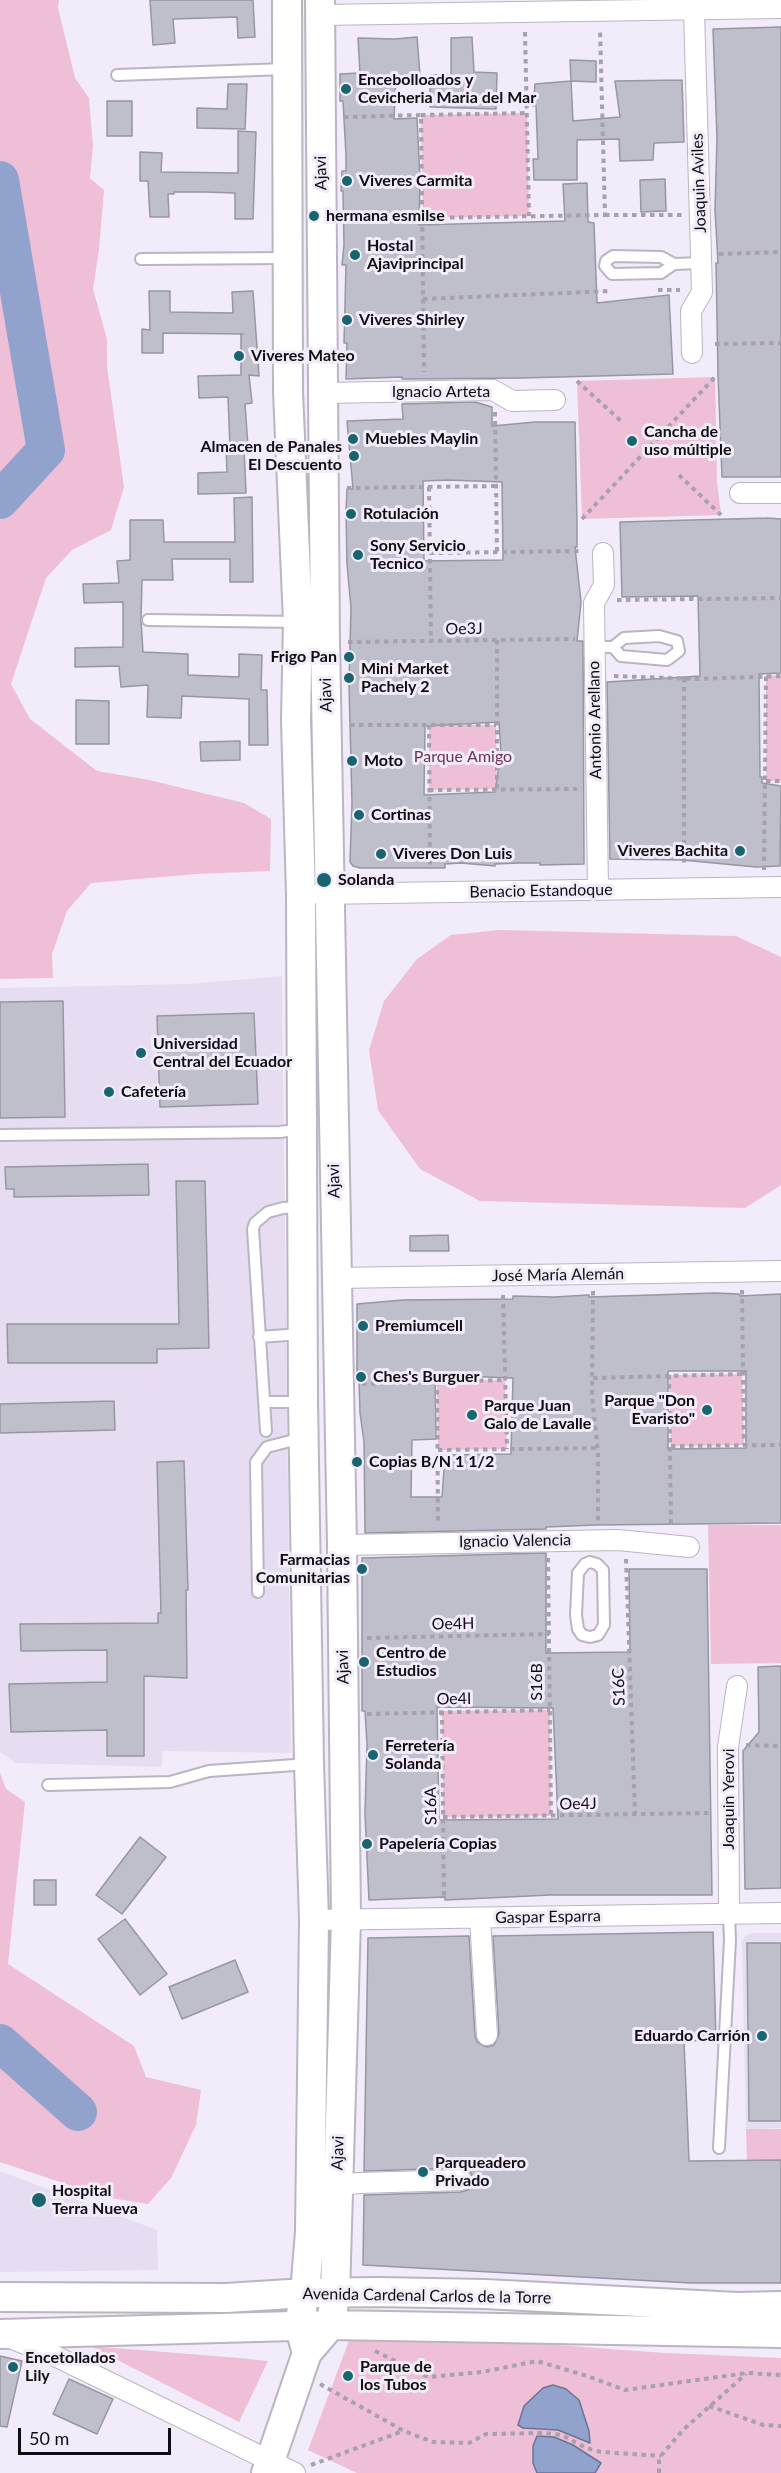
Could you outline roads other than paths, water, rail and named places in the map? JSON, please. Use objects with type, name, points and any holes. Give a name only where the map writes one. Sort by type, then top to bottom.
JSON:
[{"type":"street","name":"Ajavi","points":[[287,0],[288,392],[298,622],[296,720],[301,895],[303,1401],[314,1920],[310,2220],[305,2293],[299,2325],[303,2363]]},
{"type":"street","name":"Ajavi","points":[[321,7],[325,642],[342,1545],[346,1920],[335,2294],[331,2325]]},
{"type":"street","points":[[321,7],[598,13],[781,8]]},
{"type":"street","name":"Joaquin Aviles","points":[[692,352],[691,311],[702,292],[707,259],[694,10]]},
{"type":"street","name":"Ignacio Arteta","points":[[323,393],[493,390],[512,401],[555,400]]},
{"type":"street","points":[[740,493],[781,493]]},
{"type":"street","name":"Antonio Arellano","points":[[593,552],[604,585],[594,603],[597,644],[598,890]]},
{"type":"street","name":"Benacio Estandoque","points":[[301,895],[781,887]]},
{"type":"street","name":"José María Alemán","points":[[336,1278],[781,1271]]},
{"type":"street","name":"Ignacio Valencia","points":[[342,1545],[593,1534],[688,1547]]},
{"type":"street","name":"Joaquin Yerovi","points":[[729,1914],[728,1747],[737,1686]]},
{"type":"street","name":"Gaspar Esparra","points":[[314,1920],[781,1913]]},
{"type":"street","points":[[480,1918],[487,2034]]},
{"type":"street","points":[[337,2186],[372,2182],[461,2180]]},
{"type":"street","name":"Avenida Cardenal Carlos de la Torre","points":[[0,2297],[226,2298],[305,2293],[378,2292],[485,2294],[737,2307],[781,2306]]},
{"type":"street","name":"Avenida Cardenal Carlos de la Torre","points":[[0,2334],[299,2325],[781,2333]]},
{"type":"street","points":[[0,2334],[53,2355],[281,2470],[303,2363],[331,2325]]},
{"type":"lane","points":[[117,75],[286,69]]},
{"type":"lane","points":[[674,264],[661,257],[613,256],[606,261],[606,266],[612,274],[661,273],[674,264],[707,259]]},
{"type":"lane","points":[[141,259],[287,258]]},
{"type":"lane","points":[[148,620],[298,622]]},
{"type":"lane","points":[[659,636],[677,641],[680,646],[675,656],[667,660],[621,656],[597,644],[624,638],[659,636]]},
{"type":"lane","points":[[0,1136],[280,1132],[302,1129]]},
{"type":"lane","points":[[266,1431],[266,1402],[259,1337],[253,1229],[255,1223],[268,1212],[283,1208],[302,1208]]},
{"type":"lane","points":[[259,1337],[303,1334]]},
{"type":"lane","points":[[266,1402],[303,1401]]},
{"type":"lane","points":[[258,1593],[256,1462],[267,1447],[304,1438]]},
{"type":"lane","points":[[590,1562],[593,1534]]},
{"type":"lane","points":[[590,1562],[597,1564],[603,1570],[604,1602],[602,1631],[590,1637],[582,1635],[578,1629],[576,1615],[578,1573],[585,1564],[590,1562]]},
{"type":"lane","points":[[48,1785],[170,1782],[209,1771],[309,1764]]},
{"type":"lane","points":[[719,2148],[730,1940],[729,1914]]},
{"type":"water","points":[[553,2385],[566,2389],[579,2400],[589,2431],[590,2443],[558,2430],[523,2428],[518,2425],[524,2406],[543,2388]]},
{"type":"water","points":[[537,2436],[554,2437],[573,2445],[601,2463],[595,2473],[537,2473],[533,2463],[533,2446]]},
{"type":"waterway","points":[[0,180],[46,450],[0,500]]},
{"type":"waterway","points":[[0,2043],[78,2112]]},
{"type":"place","name":"Encebolloados y Cevicheria Maria del Mar","points":[[346,89]]},
{"type":"place","name":"Viveres Carmita","points":[[347,181]]},
{"type":"place","name":"hermana esmilse","points":[[314,216]]},
{"type":"place","name":"Hostal Ajaviprincipal","points":[[355,255]]},
{"type":"place","name":"Viveres Shirley","points":[[347,320]]},
{"type":"place","name":"Viveres Mateo","points":[[239,356]]},
{"type":"place","name":"Muebles Maylin","points":[[353,439]]},
{"type":"place","name":"Cancha de uso múltiple","points":[[632,441]]},
{"type":"place","name":"Almacen de Panales El Descuento","points":[[354,456]]},
{"type":"place","name":"Rotulación","points":[[351,514]]},
{"type":"place","name":"Sony Servicio Tecnico","points":[[358,555]]},
{"type":"place","name":"Frigo Pan","points":[[349,657]]},
{"type":"place","name":"Mini Market Pachely 2","points":[[349,678]]},
{"type":"place","name":"Moto","points":[[352,761]]},
{"type":"place","name":"Cortinas","points":[[359,815]]},
{"type":"place","name":"Viveres Bachita","points":[[740,851]]},
{"type":"place","name":"Viveres Don Luis","points":[[381,854]]},
{"type":"place","name":"Solanda","points":[[324,880]]},
{"type":"place","name":"Universidad Central del Ecuador","points":[[141,1053]]},
{"type":"place","name":"Cafetería","points":[[109,1092]]},
{"type":"place","name":"Premiumcell","points":[[363,1326]]},
{"type":"place","name":"Ches's Burguer","points":[[361,1377]]},
{"type":"place","name":"Parque \"Don Evaristo\"","points":[[707,1410]]},
{"type":"place","name":"Parque Juan Galo de Lavalle","points":[[472,1415]]},
{"type":"place","name":"Copias B/N 1 1/2","points":[[357,1462]]},
{"type":"place","name":"Farmacias Comunitarias","points":[[362,1569]]},
{"type":"place","name":"Centro de Estudios","points":[[364,1662]]},
{"type":"place","name":"Ferretería Solanda","points":[[373,1755]]},
{"type":"place","name":"Papelería Copias","points":[[367,1844]]},
{"type":"place","name":"Eduardo Carrión","points":[[762,2036]]},
{"type":"place","name":"Parqueadero Privado","points":[[423,2172]]},
{"type":"place","name":"Hospital Terra Nueva","points":[[39,2200]]},
{"type":"place","name":"Encetollados Lily","points":[[13,2367]]},
{"type":"place","name":"Parque de los Tubos","points":[[348,2376]]},
{"type":"park label","name":"Parque Amigo","points":[[463,757]]}]
